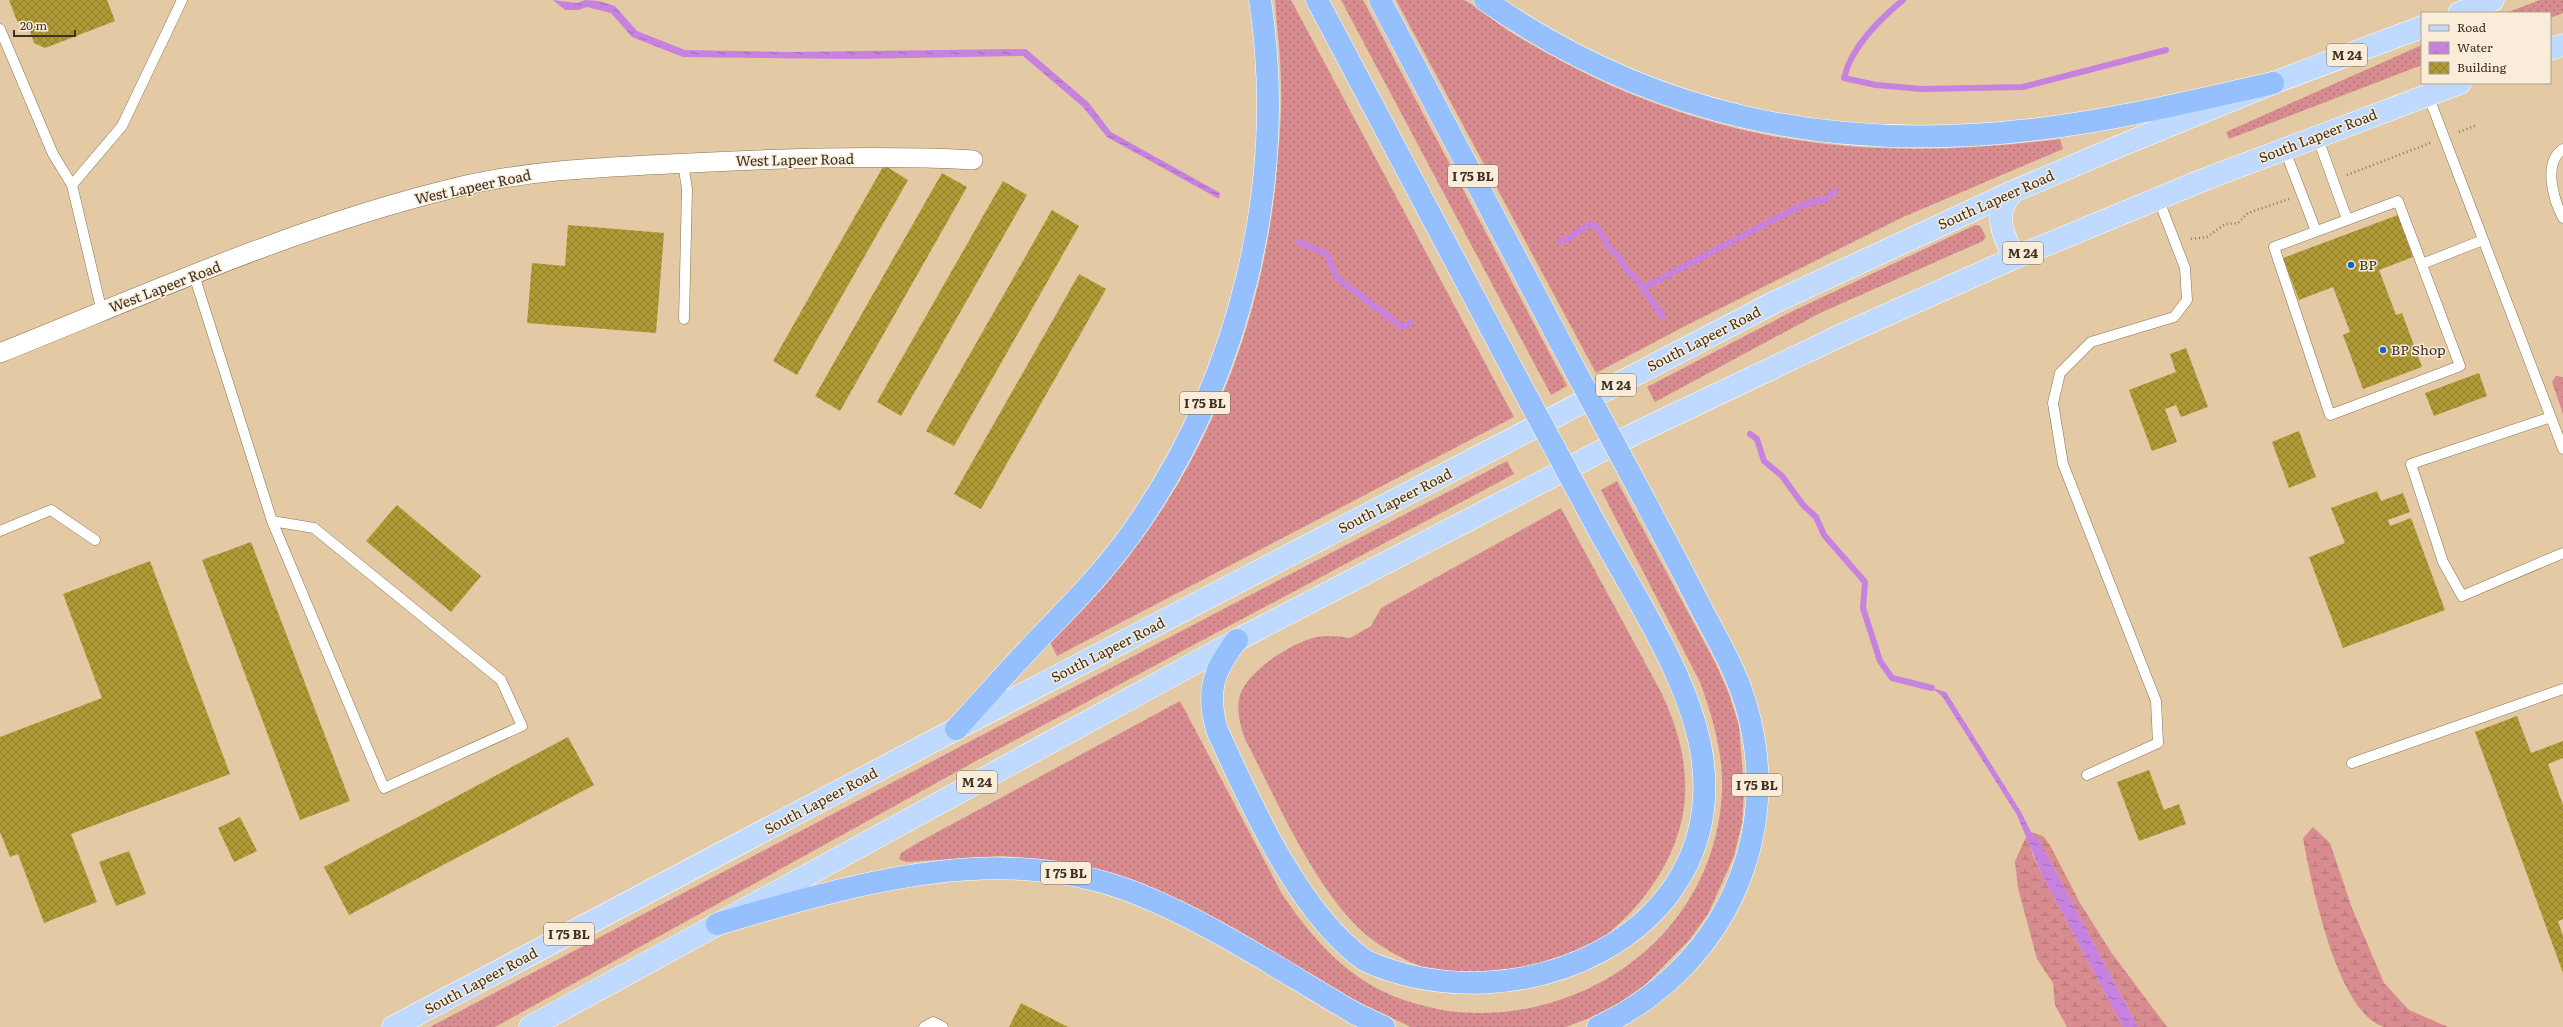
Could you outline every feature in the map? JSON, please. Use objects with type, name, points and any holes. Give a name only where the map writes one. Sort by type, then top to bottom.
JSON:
[{"type":"highway","name":"I 75 BL","points":[[956,729],[1106,566],[1159,492],[1204,405],[1239,310],[1260,215],[1267,123],[1267,73],[1260,0]]},
{"type":"highway","points":[[1238,640],[1226,655],[1214,680],[1211,695],[1211,710],[1217,730],[1286,868],[1307,901],[1327,926],[1365,960],[1389,975],[1422,988],[1452,995],[1478,997],[1534,992],[1561,984],[1589,972],[1613,957],[1637,938],[1657,917],[1676,890],[1689,861],[1700,824],[1704,793],[1702,756],[1695,722],[1683,690],[1317,0]]},
{"type":"highway","name":"I 75 BL","points":[[1380,0],[1720,645],[1746,704],[1757,764],[1754,828],[1737,883],[1710,934],[1694,955],[1656,993],[1637,1007],[1598,1027]]},
{"type":"highway","points":[[1485,0],[1513,19],[1578,57],[1643,87],[1737,116],[1819,132],[1921,138],[2032,130],[2152,110],[2273,83]]},
{"type":"highway","name":"I 75 BL","points":[[717,924],[815,896],[914,875],[987,867],[1050,870],[1105,883],[1165,905],[1356,1014],[1384,1027]]},
{"type":"main road","points":[[2462,12],[2493,0]]},
{"type":"main road","name":"South Lapeer Road","points":[[393,1027],[956,729],[1767,307],[2012,192],[2273,83],[2421,27]]},
{"type":"main road","points":[[2551,49],[2563,44]]},
{"type":"main road","name":"South Lapeer Road","points":[[530,1027],[1238,640],[1638,432],[1846,333],[2014,258],[2158,198],[2284,148],[2457,84]]},
{"type":"main road","points":[[2012,192],[2002,204],[2000,216],[2002,228],[2014,258]]},
{"type":"street","name":"West Lapeer Road","points":[[0,353],[194,275],[328,225],[452,188],[536,173],[684,163],[775,159],[973,160]]},
{"type":"lane","points":[[72,185],[122,126],[182,0]]},
{"type":"lane","points":[[0,29],[52,154],[72,185],[102,312]]},
{"type":"lane","points":[[2428,95],[2563,449]]},
{"type":"lane","points":[[2317,136],[2347,219]]},
{"type":"lane","points":[[2284,148],[2316,231]]},
{"type":"lane","points":[[2563,149],[2559,151],[2551,172],[2554,202],[2563,218]]},
{"type":"lane","points":[[684,163],[687,189],[684,319]]},
{"type":"lane","points":[[2087,775],[2158,743],[2156,701],[2063,464],[2053,403],[2060,373],[2091,342],[2174,317],[2187,300],[2185,268],[2158,198]]},
{"type":"lane","points":[[2398,200],[2460,366],[2330,415],[2274,247],[2316,231],[2398,200]]},
{"type":"lane","points":[[2422,264],[2483,240]]},
{"type":"lane","points":[[194,275],[272,521],[384,788],[522,726],[501,680],[314,528],[272,521]]},
{"type":"lane","points":[[2551,417],[2411,464],[2443,562],[2462,596],[2563,553]]},
{"type":"lane","points":[[0,531],[51,510],[95,540]]},
{"type":"lane","points":[[2352,763],[2563,689]]},
{"type":"lane","points":[[924,1027],[933,1022],[943,1027]]},
{"type":"path","points":[[2470,128],[2477,125]]},
{"type":"path","points":[[2344,177],[2357,170],[2419,148]]},
{"type":"path","points":[[2196,238],[2207,237],[2225,224],[2238,223],[2248,214],[2290,199]]},
{"type":"green space","points":[[1275,0],[1291,0],[1514,417],[1057,656],[1050,642],[1099,592],[1142,539],[1179,481],[1211,421],[1237,358],[1256,293],[1270,225],[1278,156],[1281,120],[1281,94]]},
{"type":"green space","points":[[1341,0],[1363,0],[1567,386],[1551,395]]},
{"type":"green space","points":[[1396,0],[1463,0],[1479,9],[1509,31],[1574,68],[1601,81],[1670,109],[1725,125],[1779,137],[1833,145],[1888,148],[1944,148],[2001,145],[2060,139],[2063,149],[1901,218],[1689,324],[1596,373]]},
{"type":"green space","points":[[2540,0],[2563,0],[2563,13],[2551,18],[2551,12],[2509,12]]},
{"type":"green space","points":[[2421,45],[2421,65],[2229,139],[2226,132]]},
{"type":"green space","points":[[1975,225],[1980,226],[1986,237],[1983,241],[1820,313],[1655,402],[1647,387],[1791,312]]},
{"type":"green space","points":[[2556,376],[2563,377],[2563,414],[2552,382]]},
{"type":"green space","points":[[1507,461],[1514,474],[976,761],[495,1027],[430,1027],[965,744]]},
{"type":"green space","points":[[1617,481],[1715,662],[1729,694],[1739,726],[1744,790],[1742,823],[1734,856],[1708,914],[1690,939],[1646,984],[1621,1002],[1592,1017],[1566,1027],[1411,1027],[1352,999],[1206,914],[1164,893],[1128,879],[1099,870],[1068,864],[1004,856],[906,862],[899,859],[901,853],[919,842],[1180,701],[1282,894],[1320,943],[1341,964],[1353,973],[1385,993],[1416,1004],[1448,1011],[1497,1012],[1544,1005],[1589,988],[1629,965],[1663,934],[1691,896],[1711,853],[1721,805],[1722,789],[1722,773],[1718,742],[1700,682],[1601,490]]},
{"type":"green space","points":[[1561,508],[1661,692],[1670,713],[1678,735],[1683,757],[1685,780],[1684,805],[1679,829],[1671,852],[1659,875],[1645,895],[1629,915],[1591,946],[1580,952],[1531,971],[1451,973],[1431,970],[1400,957],[1374,941],[1354,923],[1335,901],[1317,876],[1285,819],[1245,739],[1239,717],[1238,706],[1240,695],[1252,676],[1261,667],[1284,651],[1306,640],[1316,637],[1333,636],[1350,638],[1371,626],[1381,608]]},
{"type":"green space","points":[[2313,827],[2330,843],[2352,908],[2384,983],[2409,1010],[2448,1027],[2384,1027],[2367,1017],[2353,998],[2340,973],[2329,944],[2312,884],[2303,838]]},
{"type":"green space","points":[[2031,832],[2043,836],[2050,845],[2080,903],[2111,952],[2167,1027],[2138,1027],[2041,843]]},
{"type":"green space","points":[[2027,835],[2032,853],[2042,875],[2123,1027],[2067,1027],[2055,1005],[2053,983],[2037,959],[2018,888],[2015,861]]},
{"type":"water","points":[[553,0],[577,3],[585,0],[599,1],[615,6],[637,31],[685,50],[788,52],[1026,49],[1088,102],[1111,132],[1220,193],[1219,199],[1107,137],[1083,107],[1023,56],[854,59],[683,57],[632,37],[611,13],[587,7],[578,10],[565,10]]},
{"type":"water","points":[[1932,688],[1946,692],[2021,812],[2031,832],[2041,843],[2138,1027],[2123,1027],[2042,875],[2017,815],[1942,696]]},
{"type":"building","points":[[9,0],[107,0],[115,21],[45,48],[34,43],[27,23],[17,21]]},
{"type":"building","points":[[884,165],[908,180],[797,375],[773,361]]},
{"type":"building","points":[[942,173],[967,187],[840,411],[815,396]]},
{"type":"building","points":[[1003,181],[1027,195],[901,416],[877,402]]},
{"type":"building","points":[[1052,210],[1079,226],[954,446],[926,431]]},
{"type":"building","points":[[2398,215],[2413,257],[2379,270],[2396,315],[2402,313],[2422,367],[2363,389],[2343,335],[2350,332],[2333,287],[2299,300],[2283,258]]},
{"type":"building","points":[[568,225],[664,233],[656,333],[527,323],[532,263],[565,266]]},
{"type":"building","points":[[1079,274],[1106,289],[981,509],[954,494]]},
{"type":"building","points":[[2186,348],[2208,407],[2181,417],[2176,405],[2165,409],[2177,442],[2152,451],[2129,390],[2176,372],[2170,354]]},
{"type":"building","points":[[2479,373],[2487,396],[2434,416],[2425,393]]},
{"type":"building","points":[[2299,431],[2316,477],[2289,488],[2272,442]]},
{"type":"building","points":[[2377,491],[2381,501],[2403,493],[2410,512],[2388,520],[2390,526],[2411,518],[2445,610],[2343,648],[2309,557],[2345,543],[2331,508]]},
{"type":"building","points":[[397,505],[481,576],[451,612],[366,541]]},
{"type":"building","points":[[251,542],[350,801],[300,820],[202,560]]},
{"type":"building","points":[[150,561],[230,774],[71,834],[97,902],[44,923],[18,854],[10,857],[0,832],[0,737],[102,698],[63,594]]},
{"type":"building","points":[[2517,716],[2531,753],[2563,741],[2563,758],[2548,764],[2563,805],[2563,919],[2558,921],[2563,936],[2563,973],[2475,732]]},
{"type":"building","points":[[568,737],[594,785],[349,915],[324,867]]},
{"type":"building","points":[[2149,770],[2164,810],[2179,804],[2186,824],[2139,841],[2117,782]]},
{"type":"building","points":[[240,817],[257,851],[234,862],[218,828]]},
{"type":"building","points":[[129,851],[146,894],[116,906],[99,862]]},
{"type":"building","points":[[1021,1003],[1068,1027],[1009,1027]]},
{"type":"waterway","points":[[1903,0],[1876,25],[1859,45],[1844,78],[1876,85],[1922,89],[2023,87],[2166,50]]},
{"type":"waterway","points":[[1643,288],[1800,206],[1828,198],[1835,191]]},
{"type":"waterway","points":[[1561,241],[1571,237],[1584,227],[1593,224],[1599,229],[1608,247],[1619,256],[1623,265],[1637,280],[1663,317]]},
{"type":"waterway","points":[[1299,242],[1327,254],[1337,278],[1402,327],[1410,323]]},
{"type":"waterway","points":[[1750,434],[1757,439],[1764,461],[1782,476],[1803,505],[1816,517],[1824,535],[1865,582],[1863,608],[1880,661],[1892,678],[1932,688]]},
{"type":"place","name":"BP","points":[[2351,265]]},
{"type":"place","name":"BP Shop","points":[[2383,350]]}]
